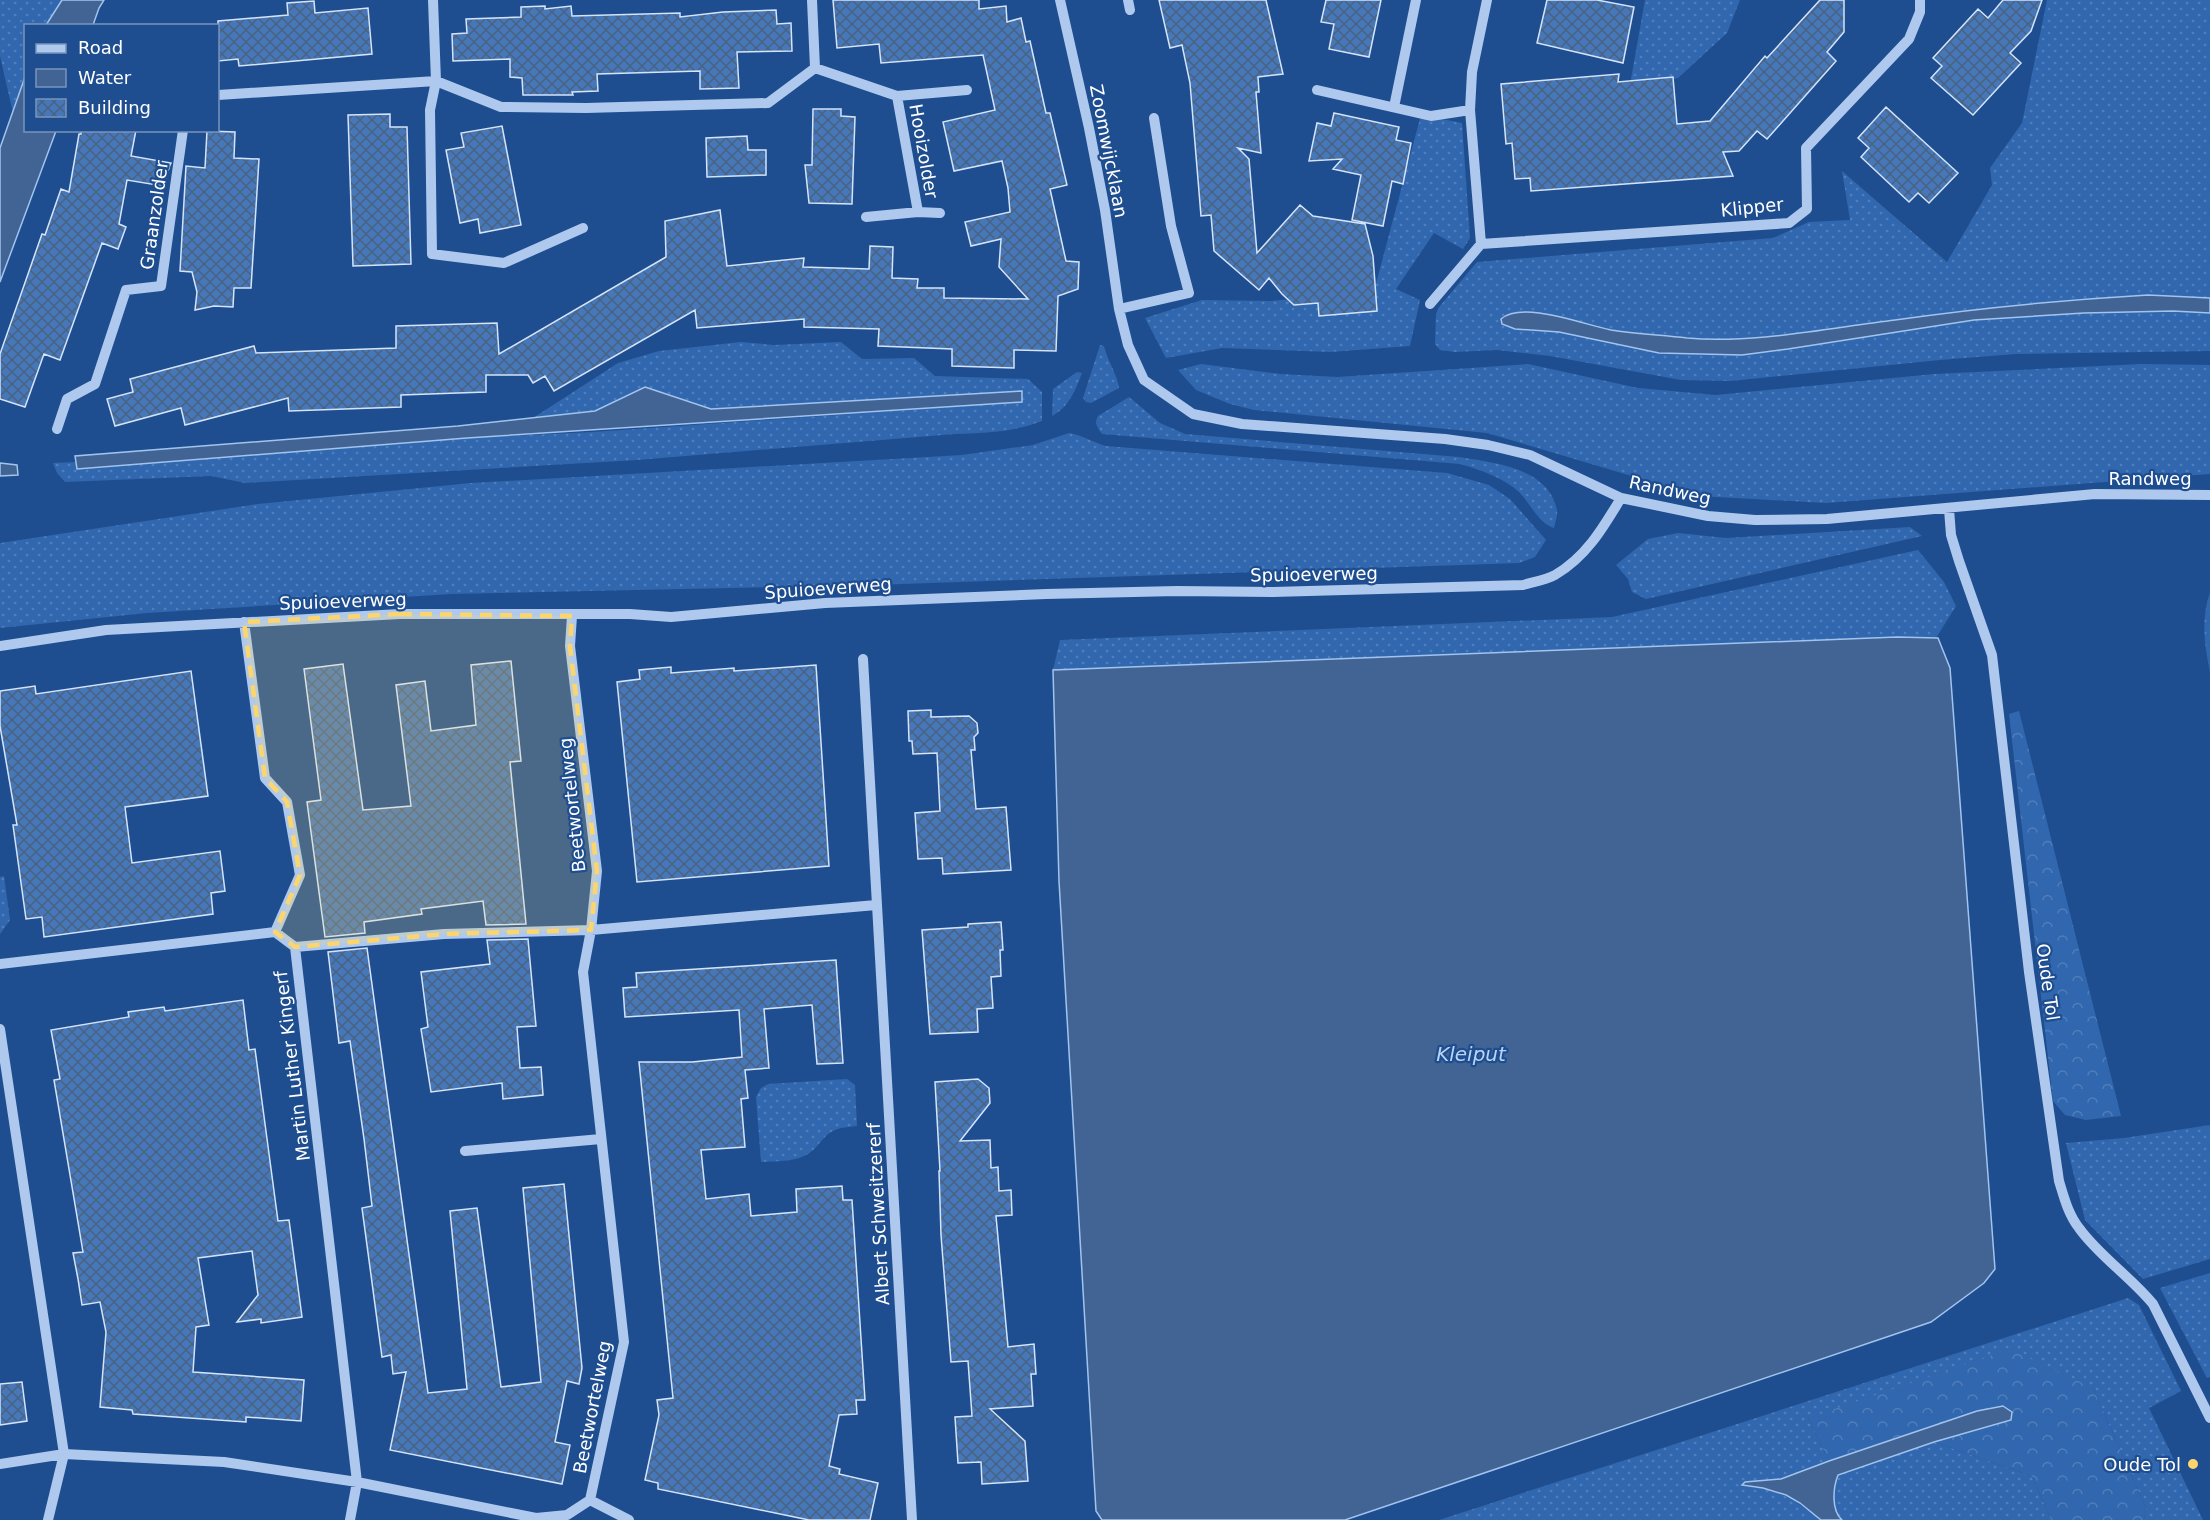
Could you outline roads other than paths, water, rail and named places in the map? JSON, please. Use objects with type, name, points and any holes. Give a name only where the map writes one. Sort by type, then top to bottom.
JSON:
[{"type":"street","points":[[433,0],[436,81],[430,111],[432,254],[504,263],[583,228]]},
{"type":"street","points":[[219,95],[436,81],[501,107],[768,103],[815,68],[812,0]]},
{"type":"street","name":"Zoomwijcklaan","points":[[1060,0],[1105,210],[1119,309],[1128,345],[1144,380]]},
{"type":"street","points":[[1394,107],[1416,0]]},
{"type":"street","points":[[1430,304],[1481,244],[1470,110],[1472,72],[1487,0]]},
{"type":"street","name":"Klipper","points":[[1481,244],[1789,223],[1807,209],[1806,148],[1909,39],[1920,12],[1920,0]]},
{"type":"street","name":"Hooizolder","points":[[815,68],[897,96],[966,90]]},
{"type":"street","points":[[1317,90],[1431,116],[1470,110]]},
{"type":"street","name":"Hooizolder","points":[[897,96],[918,212]]},
{"type":"street","points":[[1119,309],[1189,293],[1171,226],[1154,118]]},
{"type":"street","name":"Graanzolder","points":[[57,429],[67,399],[95,384],[126,290],[161,286],[183,132]]},
{"type":"street","name":"Hooizolder","points":[[866,217],[918,212],[940,213]]},
{"type":"street","name":"Randweg","points":[[1144,380],[1192,414],[1242,424],[1445,439],[1488,445],[1530,455],[1621,498],[1708,516],[1755,520],[1827,519],[2095,494],[2210,495]]},
{"type":"street","name":"Spuioeverweg","points":[[0,646],[106,630],[400,614],[572,616],[630,614],[671,617],[825,603],[1046,594],[1177,591],[1273,592],[1523,585],[1553,576],[1583,555],[1621,498]]},
{"type":"street","name":"Oude Tol","points":[[1949,509],[1951,535],[1992,655],[2030,972],[2059,1181],[2067,1208],[2079,1228],[2140,1288],[2153,1304],[2210,1418]]},
{"type":"street","name":"Beetwortelweg","points":[[0,1464],[64,1454],[224,1462],[357,1482],[536,1518],[567,1515],[590,1500],[624,1342],[583,972],[591,930],[597,871],[570,646],[572,616]]},
{"type":"street","points":[[0,964],[275,932],[300,874],[287,802],[265,778],[244,622]]},
{"type":"street","name":"Albert Schweitzererf","points":[[863,659],[912,1520]]},
{"type":"street","points":[[295,947],[444,934],[591,930],[876,905]]},
{"type":"street","name":"Martin Luther Kingerf","points":[[275,932],[295,947],[357,1482],[350,1520]]},
{"type":"street","points":[[0,1029],[64,1454],[48,1520]]},
{"type":"street","points":[[465,1151],[601,1139]]},
{"type":"street","points":[[590,1500],[629,1520]]},
{"type":"water","points":[[62,0],[104,0],[93,24],[47,24]]},
{"type":"water","points":[[24,80],[24,132],[56,132],[0,282],[0,148]]},
{"type":"water","points":[[2148,295],[2210,298],[2210,313],[2173,311],[2084,313],[1974,320],[1742,355],[1659,353],[1559,332],[1515,329],[1502,324],[1501,319],[1523,312],[1538,313],[1611,330],[1687,338],[1738,339],[1990,308]]},
{"type":"water","points":[[645,387],[711,409],[1022,391],[1022,402],[467,438],[77,469],[75,456],[458,426],[595,411]]},
{"type":"water","points":[[0,463],[17,465],[18,475],[0,476]]},
{"type":"water","name":"Kleiput","points":[[1897,637],[1938,638],[1950,668],[1995,1269],[1984,1283],[1931,1322],[1345,1520],[1102,1520],[1096,1511],[1059,881],[1053,670]]},
{"type":"water","points":[[2003,1406],[2012,1412],[2011,1420],[1934,1442],[1838,1475],[1834,1499],[1836,1511],[1842,1520],[1821,1520],[1786,1495],[1742,1485],[1745,1482],[1781,1479],[1977,1411]]},
{"type":"place","name":"Oude Tol","points":[[2193,1464]]}]
